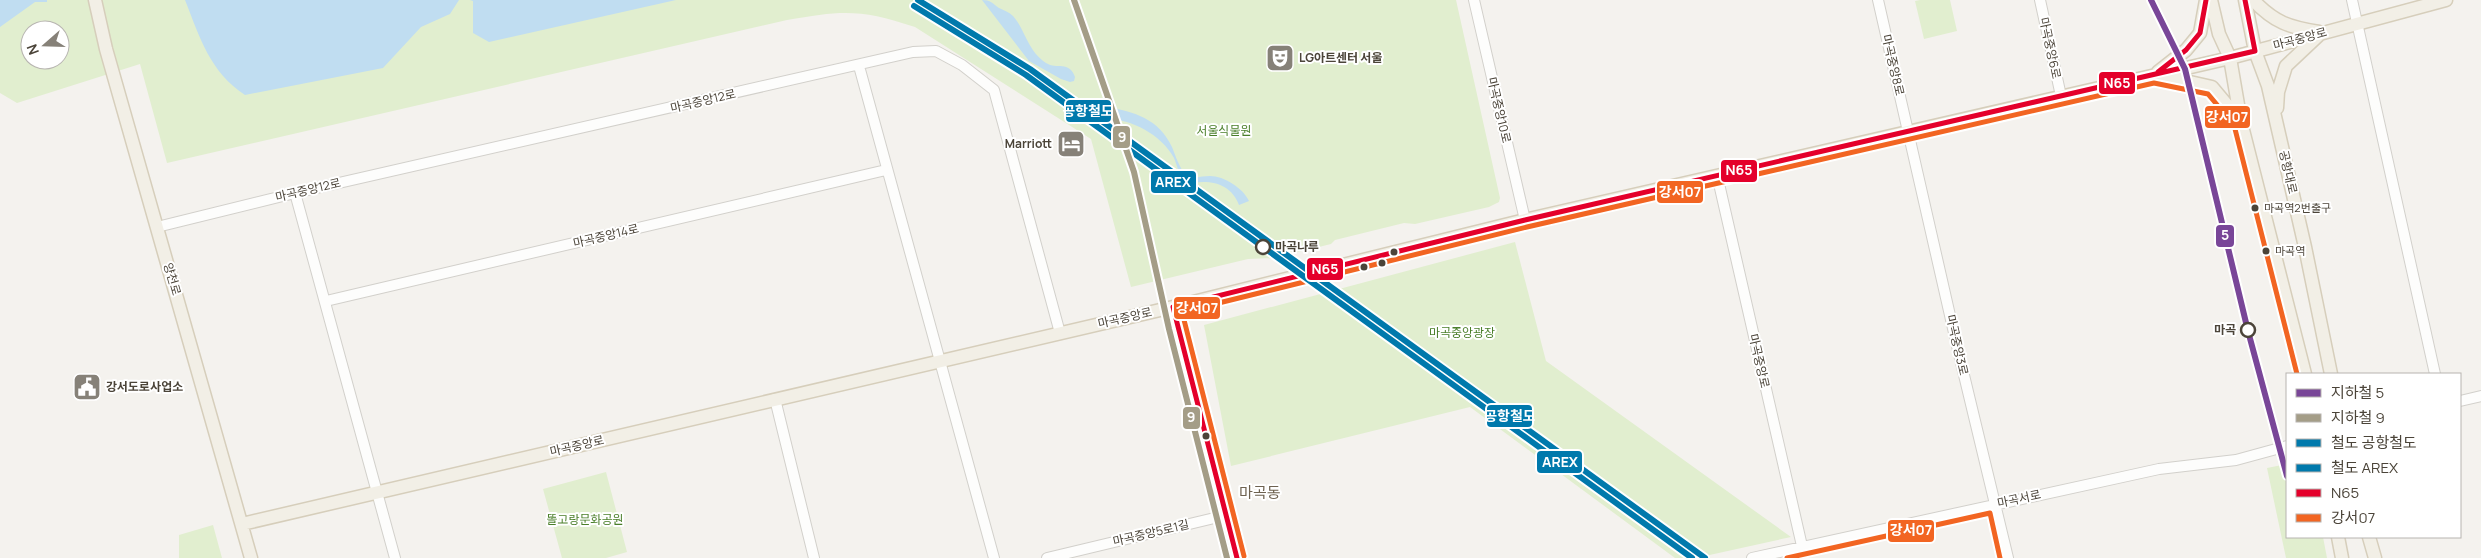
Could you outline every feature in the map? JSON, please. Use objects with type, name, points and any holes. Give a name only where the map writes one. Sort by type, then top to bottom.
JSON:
[{"type":"main road","name":"양천로","points":[[94,0],[251,558]]},
{"type":"main road","points":[[2154,75],[2186,50],[2200,33],[2206,0]]},
{"type":"main road","points":[[2211,0],[2219,34],[2230,58],[2241,122],[2305,373]]},
{"type":"main road","name":"공항대로","points":[[2245,0],[2255,51],[2264,74],[2276,122],[2331,373]]},
{"type":"main road","points":[[2253,0],[2273,19],[2288,26],[2322,33]]},
{"type":"main road","name":"마곡중앙로","points":[[242,524],[1173,307],[1525,220],[2230,58],[2446,0]]},
{"type":"main road","points":[[2276,122],[2278,92],[2286,66],[2322,33]]},
{"type":"main road","points":[[2154,75],[2212,87],[2220,94],[2241,122]]},
{"type":"main road","points":[[2338,538],[2342,558]]},
{"type":"main road","points":[[2369,538],[2375,558]]},
{"type":"street","name":"마곡중앙10로","points":[[1474,0],[1525,220]]},
{"type":"street","name":"마곡중앙8로","points":[[1878,0],[1908,131]]},
{"type":"street","name":"마곡중앙6로","points":[[2040,0],[2060,96]]},
{"type":"street","points":[[2352,0],[2435,373]]},
{"type":"street","name":"마곡중앙12로","points":[[157,227],[295,193],[859,66],[913,52],[936,51],[962,65],[994,90],[1060,333]]},
{"type":"street","points":[[859,66],[994,558]]},
{"type":"street","name":"마곡중앙3로","points":[[1908,131],[2008,558]]},
{"type":"street","name":"마곡중앙14로","points":[[326,301],[886,170]]},
{"type":"street","name":"마곡중앙로","points":[[1717,176],[1802,546]]},
{"type":"street","points":[[295,193],[395,558]]},
{"type":"street","points":[[1173,307],[1237,558]]},
{"type":"street","points":[[2461,401],[2481,396]]},
{"type":"street","points":[[775,399],[814,558]]},
{"type":"street","name":"마곡서로","points":[[1752,558],[2159,469],[2236,460],[2286,446]]},
{"type":"street","name":"마곡중앙5로1길","points":[[1047,558],[1226,515]]},
{"type":"green space","name":"서울식물원","points":[[0,0],[1456,0],[1500,198],[1499,202],[1489,207],[1415,224],[1404,223],[1335,240],[1331,244],[1274,258],[1248,259],[1131,287],[1091,139],[915,27],[880,17],[852,13],[823,14],[787,20],[167,163],[140,64],[17,103],[0,93]]},
{"type":"green space","points":[[1950,0],[1957,31],[1924,39],[1915,1]]},
{"type":"green space","name":"마곡중앙광장","points":[[1515,242],[1546,361],[1791,537],[1696,558],[1675,558],[1470,407],[1231,466],[1204,325]]},
{"type":"green space","points":[[2286,464],[2286,538],[2323,538],[2327,558],[2286,558],[2267,468]]},
{"type":"green space","name":"똘고랑문화공원","points":[[606,472],[627,552],[606,558],[562,558],[543,489]]},
{"type":"green space","points":[[213,525],[222,558],[179,558],[179,535]]},
{"type":"water","points":[[0,0],[47,0],[47,2],[35,2],[0,27]]},
{"type":"water","points":[[185,0],[459,0],[450,14],[421,27],[383,68],[245,95],[223,76],[215,65],[201,41]]},
{"type":"water","points":[[470,0],[676,0],[489,42],[473,33],[473,1]]},
{"type":"water","points":[[982,0],[989,1],[1008,12],[1017,21],[1030,46],[1040,58],[1050,65],[1069,69],[1075,77],[1074,81],[1070,82],[1061,79],[1029,61]]},
{"type":"water","points":[[1105,107],[1136,114],[1153,123],[1167,137],[1186,175],[1192,177],[1210,176],[1227,180],[1238,187],[1249,201],[1239,205],[1225,187],[1209,182],[1187,181],[1182,177],[1174,158],[1162,142],[1136,125],[1106,118]]},
{"type":"metro line","name":"9","points":[[1074,0],[1134,172],[1169,329],[1227,558]]},
{"type":"metro line","name":"5","points":[[2151,0],[2185,69],[2248,331],[2286,472]]},
{"type":"rail line","name":"공항철도","points":[[918,0],[1030,69],[1705,558]]},
{"type":"rail line","name":"AREX","points":[[914,6],[1026,75],[1692,558]]},
{"type":"transit line","name":"N65","points":[[2158,72],[2186,50],[2200,33],[2206,0]]},
{"type":"transit line","name":"N65","points":[[1173,307],[1525,220],[2255,51],[2245,0]]},
{"type":"transit line","name":"강서07","points":[[1244,556],[1182,312],[1527,227],[2154,83],[2208,94],[2234,125],[2297,373]]},
{"type":"transit line","name":"N65","points":[[1173,307],[1237,558]]},
{"type":"transit line","name":"강서07","points":[[1787,558],[1990,513],[2000,558]]},
{"type":"place","name":"LG아트센터 서울","points":[[1280,58]]},
{"type":"place","name":"Marriott","points":[[1071,144]]},
{"type":"place","name":"마곡역2번출구","points":[[2255,208]]},
{"type":"place","name":"마곡나루","points":[[1263,247]]},
{"type":"place","name":"마곡역","points":[[2266,251]]},
{"type":"place","name":"마곡","points":[[2248,330]]},
{"type":"place","name":"강서도로사업소","points":[[87,387]]},
{"type":"district","name":"마곡동","points":[[1260,493]]}]
